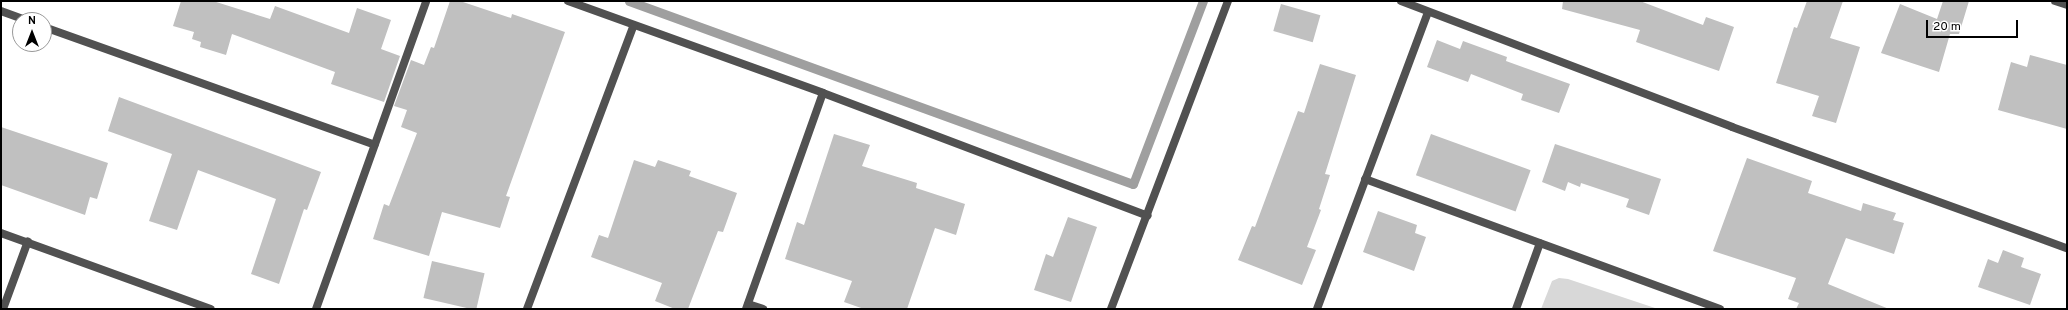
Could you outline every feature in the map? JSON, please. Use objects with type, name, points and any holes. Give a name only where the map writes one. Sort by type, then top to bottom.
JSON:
[{"type":"street","points":[[316,309],[426,1]]},
{"type":"street","points":[[568,1],[823,93],[1148,216]]},
{"type":"street","points":[[1111,309],[1148,216],[1228,1]]},
{"type":"street","points":[[1401,1],[2067,248]]},
{"type":"street","points":[[2055,1],[2067,6]]},
{"type":"street","points":[[1,11],[12,15]]},
{"type":"street","points":[[1317,309],[1428,12]]},
{"type":"street","points":[[527,309],[634,25]]},
{"type":"street","points":[[52,30],[374,145]]},
{"type":"street","points":[[763,309],[747,306],[823,93]]},
{"type":"street","points":[[1365,179],[1720,309]]},
{"type":"street","points":[[1,233],[28,241],[211,309]]},
{"type":"street","points":[[3,309],[28,241]]},
{"type":"street","points":[[1516,309],[1540,243]]},
{"type":"shaded area","points":[[1559,278],[1568,279],[1658,309],[1541,309],[1552,281]]},
{"type":"building","points":[[181,1],[213,1],[270,19],[275,6],[349,33],[357,8],[391,20],[381,49],[400,56],[384,102],[331,84],[335,72],[232,34],[226,55],[200,47],[201,42],[192,39],[194,32],[173,26]]},
{"type":"building","points":[[450,1],[460,1],[511,18],[512,14],[565,32],[506,196],[510,197],[500,228],[442,212],[429,256],[373,239],[384,204],[389,206],[417,133],[401,127],[407,110],[394,106],[411,60],[424,65],[431,47],[434,48]]},
{"type":"building","points":[[1563,1],[1640,1],[1703,25],[1706,17],[1734,27],[1719,71],[1636,42],[1640,30],[1562,9]]},
{"type":"building","points":[[1807,1],[1843,1],[1830,38],[1860,47],[1836,123],[1812,116],[1819,96],[1776,83],[1794,27],[1797,28]]},
{"type":"building","points":[[1943,1],[1969,1],[1959,34],[1950,34],[1939,72],[1881,53],[1900,4],[1937,19]]},
{"type":"building","points":[[1281,4],[1320,15],[1313,42],[1273,31]]},
{"type":"building","points":[[1437,40],[1460,49],[1463,41],[1507,57],[1506,61],[1570,84],[1559,113],[1521,100],[1523,94],[1471,74],[1468,82],[1427,67]]},
{"type":"building","points":[[2030,55],[2067,65],[2067,129],[1998,110],[2011,62],[2027,67]]},
{"type":"building","points":[[1320,64],[1356,75],[1325,174],[1330,175],[1319,209],[1321,210],[1307,247],[1316,250],[1302,285],[1238,260],[1252,226],[1255,227],[1298,111],[1304,113]]},
{"type":"building","points":[[119,97],[321,172],[307,210],[304,209],[279,284],[251,274],[276,199],[198,170],[177,230],[149,221],[172,154],[108,131]]},
{"type":"building","points":[[1,127],[108,163],[97,199],[90,197],[85,215],[1,185]]},
{"type":"building","points":[[834,134],[870,145],[862,166],[917,183],[916,188],[965,204],[956,235],[935,228],[907,309],[864,309],[844,302],[852,281],[785,259],[797,222],[804,225]]},
{"type":"building","points":[[1431,134],[1531,170],[1516,212],[1416,175]]},
{"type":"building","points":[[1555,144],[1661,179],[1649,215],[1626,207],[1629,199],[1581,183],[1580,187],[1568,182],[1565,191],[1542,182]]},
{"type":"building","points":[[1747,158],[1812,181],[1808,193],[1861,211],[1863,203],[1896,213],[1893,220],[1904,223],[1894,254],[1846,238],[1828,284],[1889,309],[1796,309],[1799,303],[1788,299],[1796,278],[1713,251]]},
{"type":"building","points":[[634,160],[655,167],[658,160],[691,171],[689,176],[737,193],[723,232],[718,231],[688,309],[675,309],[655,301],[662,283],[591,257],[599,235],[608,238]]},
{"type":"building","points":[[1378,211],[1417,225],[1415,233],[1426,237],[1414,271],[1363,252]]},
{"type":"building","points":[[1068,217],[1097,227],[1071,302],[1034,290],[1046,254],[1053,257]]},
{"type":"building","points":[[2003,250],[2024,258],[2021,267],[2041,274],[2030,305],[1978,287],[1988,259],[1998,263]]},
{"type":"building","points":[[432,261],[485,273],[476,309],[423,298]]},
{"type":"waterway","points":[[629,1],[1133,184],[1203,1]]}]
